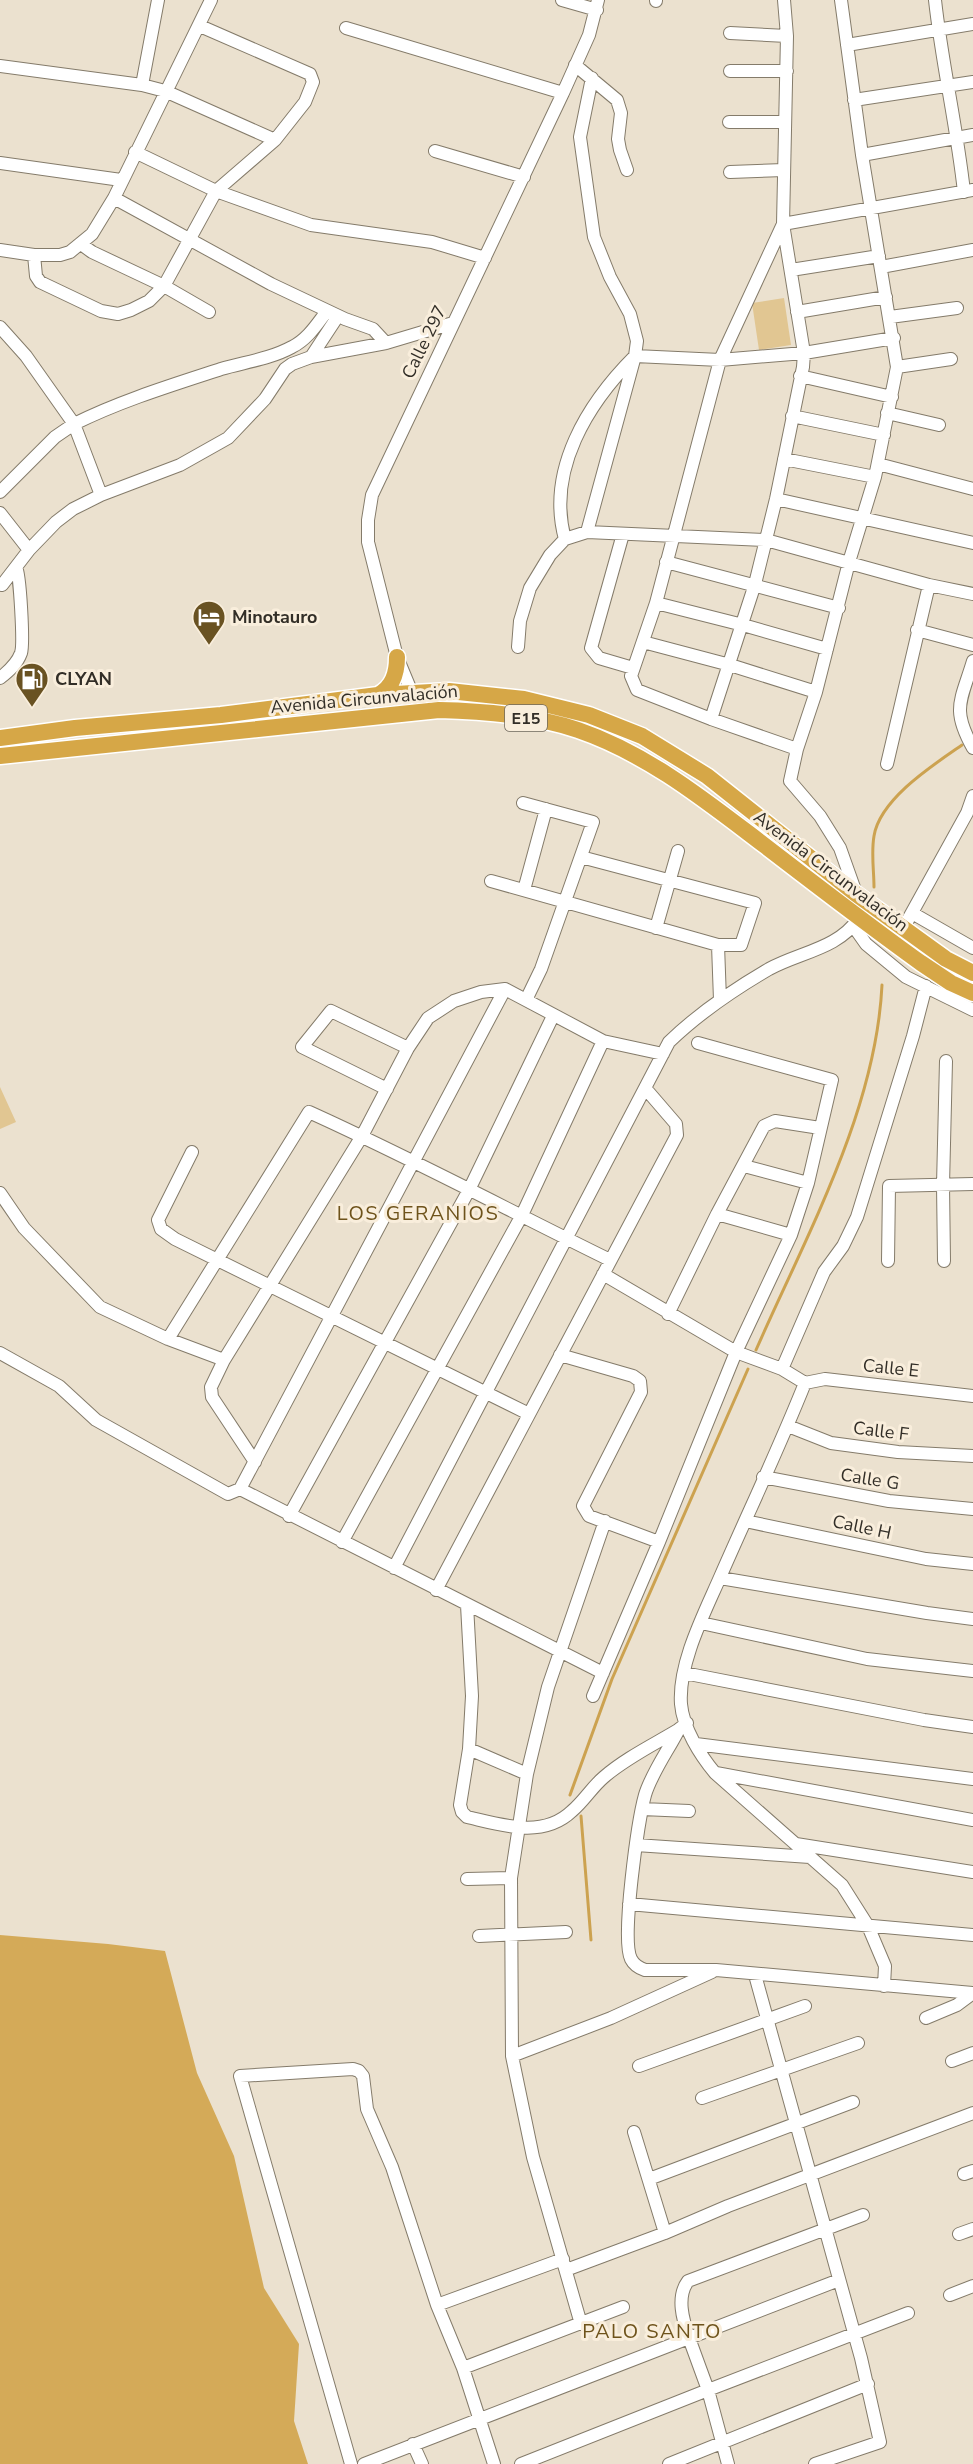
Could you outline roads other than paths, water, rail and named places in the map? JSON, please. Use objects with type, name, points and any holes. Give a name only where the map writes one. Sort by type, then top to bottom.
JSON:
[{"type":"highway","points":[[378,695],[384,692],[394,679],[397,657]]},
{"type":"highway","name":"Avenida Circunvalación","points":[[0,738],[75,728],[221,715],[378,695],[467,692],[524,699],[589,715],[642,736],[707,776],[856,894],[908,920],[946,959],[973,973]]},
{"type":"highway","name":"Avenida Circunvalación","points":[[0,756],[413,711],[478,711],[517,715],[578,730],[630,752],[691,790],[856,923],[951,983],[973,993]]},
{"type":"street","points":[[142,85],[158,0]]},
{"type":"street","points":[[0,250],[34,255],[60,255],[81,244],[98,226],[211,0]]},
{"type":"street","points":[[562,0],[597,5]]},
{"type":"street","points":[[711,719],[755,584],[776,498],[804,353],[783,224],[787,71],[784,0]]},
{"type":"street","points":[[841,0],[862,155],[897,367],[878,464],[849,562],[816,692],[797,749],[790,781],[820,816],[840,848],[856,894],[856,923],[866,944],[906,977],[973,1010]]},
{"type":"street","points":[[783,224],[968,191],[938,30],[935,0]]},
{"type":"street","name":"Calle 297","points":[[413,711],[412,693],[397,657],[368,542],[370,503],[384,469],[563,93],[597,5]]},
{"type":"street","points":[[847,45],[973,24]]},
{"type":"street","points":[[34,255],[36,276],[40,282],[101,311],[118,314],[149,301],[164,286],[216,191],[275,140],[305,102],[312,77],[310,74],[200,26]]},
{"type":"street","points":[[346,28],[563,93]]},
{"type":"street","points":[[730,33],[787,36]]},
{"type":"street","points":[[575,65],[592,78],[620,106],[618,139],[627,170]]},
{"type":"street","points":[[0,66],[142,85],[165,91],[275,140]]},
{"type":"street","points":[[730,71],[787,71]]},
{"type":"street","points":[[587,532],[635,356],[637,340],[630,314],[610,277],[594,237],[580,137],[592,78]]},
{"type":"street","points":[[854,100],[973,82]]},
{"type":"street","points":[[729,122],[785,122]]},
{"type":"street","points":[[862,155],[973,135]]},
{"type":"street","points":[[435,151],[524,177]]},
{"type":"street","points":[[135,152],[216,191],[311,225],[432,242],[485,258]]},
{"type":"street","points":[[0,163],[121,180]]},
{"type":"street","points":[[730,172],[784,170]]},
{"type":"street","points":[[114,198],[188,241],[333,313],[373,329],[386,343]]},
{"type":"street","points":[[783,224],[720,360],[656,603],[631,676],[637,690],[797,749]]},
{"type":"street","points":[[81,244],[92,252],[164,286],[209,312]]},
{"type":"street","points":[[791,270],[973,250]]},
{"type":"street","points":[[797,312],[886,297]]},
{"type":"street","points":[[890,317],[957,308]]},
{"type":"street","points":[[311,357],[333,313]]},
{"type":"street","points":[[0,492],[56,436],[74,424],[100,411],[223,369],[264,358],[293,346],[333,313]]},
{"type":"street","points":[[2,585],[29,550],[56,522],[87,501],[180,465],[228,438],[265,399],[285,369],[311,357],[386,343],[453,323]]},
{"type":"street","points":[[0,327],[26,356],[74,424],[101,495]]},
{"type":"street","points":[[565,539],[561,525],[561,488],[571,446],[592,408],[621,370],[635,356],[720,360],[804,353],[894,338]]},
{"type":"street","points":[[897,367],[951,359]]},
{"type":"street","points":[[800,376],[892,397]]},
{"type":"street","points":[[887,413],[939,425]]},
{"type":"street","points":[[792,416],[884,435]]},
{"type":"street","points":[[784,459],[874,477]]},
{"type":"street","points":[[878,464],[973,489]]},
{"type":"street","points":[[776,498],[973,543]]},
{"type":"street","points":[[0,513],[29,550]]},
{"type":"street","points":[[518,647],[520,621],[530,588],[550,555],[565,539],[587,532],[766,540],[929,585],[973,594]]},
{"type":"street","points":[[623,534],[591,648],[599,658],[633,668]]},
{"type":"street","points":[[666,562],[839,608]]},
{"type":"street","points":[[0,678],[18,660],[24,643],[20,574],[16,567]]},
{"type":"street","points":[[887,764],[929,585]]},
{"type":"street","points":[[656,603],[828,649]]},
{"type":"street","points":[[917,630],[973,645]]},
{"type":"street","points":[[643,642],[730,665],[816,692]]},
{"type":"street","points":[[973,661],[959,713],[962,728],[973,748]]},
{"type":"street","points":[[973,796],[970,814],[908,920],[973,948]]},
{"type":"street","points":[[523,803],[593,822],[541,969],[526,1000]]},
{"type":"street","points":[[524,890],[546,809]]},
{"type":"street","points":[[656,928],[678,851]]},
{"type":"street","points":[[491,881],[718,945],[741,945],[755,903],[580,857]]},
{"type":"street","points":[[394,1568],[669,1042],[695,1017],[720,1000],[771,968],[843,937],[856,923]]},
{"type":"street","points":[[718,945],[720,1000]]},
{"type":"street","points":[[782,1369],[824,1272],[843,1246],[857,1217],[914,1036],[926,986]]},
{"type":"street","points":[[0,1353],[58,1386],[96,1420],[228,1494],[240,1489],[416,1161],[505,989]]},
{"type":"street","points":[[255,1462],[212,1397],[211,1386],[224,1360],[363,1136],[408,1048],[428,1018],[454,1001],[482,992],[505,989],[603,1041],[663,1054]]},
{"type":"street","points":[[387,1089],[302,1047],[331,1011],[408,1048]]},
{"type":"street","points":[[289,1515],[469,1190],[553,1016]]},
{"type":"street","points":[[342,1542],[522,1215],[603,1041]]},
{"type":"street","points":[[593,1696],[659,1542],[736,1352],[792,1235],[808,1183],[832,1080],[698,1043]]},
{"type":"street","points":[[944,1261],[946,1061]]},
{"type":"street","points":[[436,1590],[677,1135],[676,1124],[645,1089]]},
{"type":"street","points":[[168,1339],[309,1112],[416,1161],[610,1260]]},
{"type":"street","points":[[668,1314],[717,1214],[764,1126],[776,1120],[820,1128]]},
{"type":"street","points":[[192,1152],[158,1220],[158,1224],[175,1239],[529,1414]]},
{"type":"street","points":[[744,1166],[808,1183]]},
{"type":"street","points":[[888,1261],[889,1186],[973,1184]]},
{"type":"street","points":[[0,1193],[24,1228],[100,1307],[168,1339],[224,1360]]},
{"type":"street","points":[[717,1214],[792,1235]]},
{"type":"street","points":[[603,1274],[736,1352],[782,1369],[805,1383],[701,1623],[684,1672],[681,1705],[683,1726],[703,1759],[715,1773],[842,1885],[868,1926],[885,1966],[884,1986]]},
{"type":"street","points":[[560,1355],[636,1377],[641,1384],[641,1392],[583,1503],[583,1509],[589,1516],[659,1542]]},
{"type":"street","name":"Calle E","points":[[805,1383],[825,1379],[973,1396]]},
{"type":"street","name":"Calle F","points":[[788,1426],[831,1443],[898,1452],[973,1456]]},
{"type":"street","name":"Calle G","points":[[763,1477],[889,1501],[973,1509]]},
{"type":"street","points":[[240,1489],[603,1673]]},
{"type":"street","points":[[580,2324],[533,2157],[512,2056],[511,1878],[527,1774],[549,1687],[605,1521]]},
{"type":"street","name":"Calle H","points":[[745,1521],[926,1558],[973,1564]]},
{"type":"street","points":[[720,1578],[973,1619]]},
{"type":"street","points":[[467,1605],[472,1696],[469,1749],[460,1804],[462,1812],[467,1817],[518,1828],[551,1826],[561,1820],[603,1778],[625,1761],[683,1726]]},
{"type":"street","points":[[701,1623],[867,1659],[973,1671]]},
{"type":"street","points":[[684,1672],[924,1720],[973,1727]]},
{"type":"street","points":[[683,1726],[645,1793],[629,1904],[629,1952],[632,1960],[638,1967],[645,1970],[716,1970],[973,1993],[962,2002],[926,2018]]},
{"type":"street","points":[[696,1744],[973,1779]]},
{"type":"street","points":[[469,1749],[527,1774]]},
{"type":"street","points":[[715,1773],[973,1820]]},
{"type":"street","points":[[642,1809],[689,1811]]},
{"type":"street","points":[[796,1844],[973,1872]]},
{"type":"street","points":[[636,1845],[810,1857]]},
{"type":"street","points":[[467,1879],[511,1878]]},
{"type":"street","points":[[629,1904],[973,1935]]},
{"type":"street","points":[[479,1935],[512,1932],[566,1932]]},
{"type":"street","points":[[512,2056],[611,2018],[716,1970]]},
{"type":"street","points":[[755,1975],[868,2384],[880,2442],[814,2464]]},
{"type":"street","points":[[639,2066],[805,2006]]},
{"type":"street","points":[[702,2098],[858,2043]]},
{"type":"street","points":[[952,2061],[973,2053]]},
{"type":"street","points":[[351,2464],[240,2076],[353,2069],[359,2071],[363,2076],[367,2109],[392,2167],[437,2305],[463,2368],[495,2464]]},
{"type":"street","points":[[649,2179],[853,2102]]},
{"type":"street","points":[[437,2305],[665,2233],[973,2113]]},
{"type":"street","points":[[634,2132],[665,2233]]},
{"type":"street","points":[[728,2464],[708,2390],[684,2322],[681,2295],[688,2281],[862,2215]]},
{"type":"street","points":[[958,2234],[973,2229]]},
{"type":"street","points":[[364,2464],[838,2280]]},
{"type":"street","points":[[950,2295],[973,2286]]},
{"type":"street","points":[[463,2368],[623,2307]]},
{"type":"street","points":[[521,2464],[908,2313]]},
{"type":"street","points":[[669,2464],[868,2384]]},
{"type":"street","points":[[413,2444],[422,2464]]},
{"type":"waterway","points":[[874,887],[874,836],[878,822],[886,809],[909,784],[962,745]]},
{"type":"waterway","points":[[756,1350],[836,1172],[853,1126],[867,1079],[877,1032],[882,985]]},
{"type":"waterway","points":[[570,1795],[612,1679],[748,1369]]},
{"type":"waterway","points":[[581,1816],[591,1940]]},
{"type":"place","name":"Minotauro","points":[[209,646]]},
{"type":"place","name":"CLYAN","points":[[32,708]]},
{"type":"district","name":"LOS GERANIOS","points":[[418,1213]]},
{"type":"district","name":"PALO SANTO","points":[[652,2331]]}]
